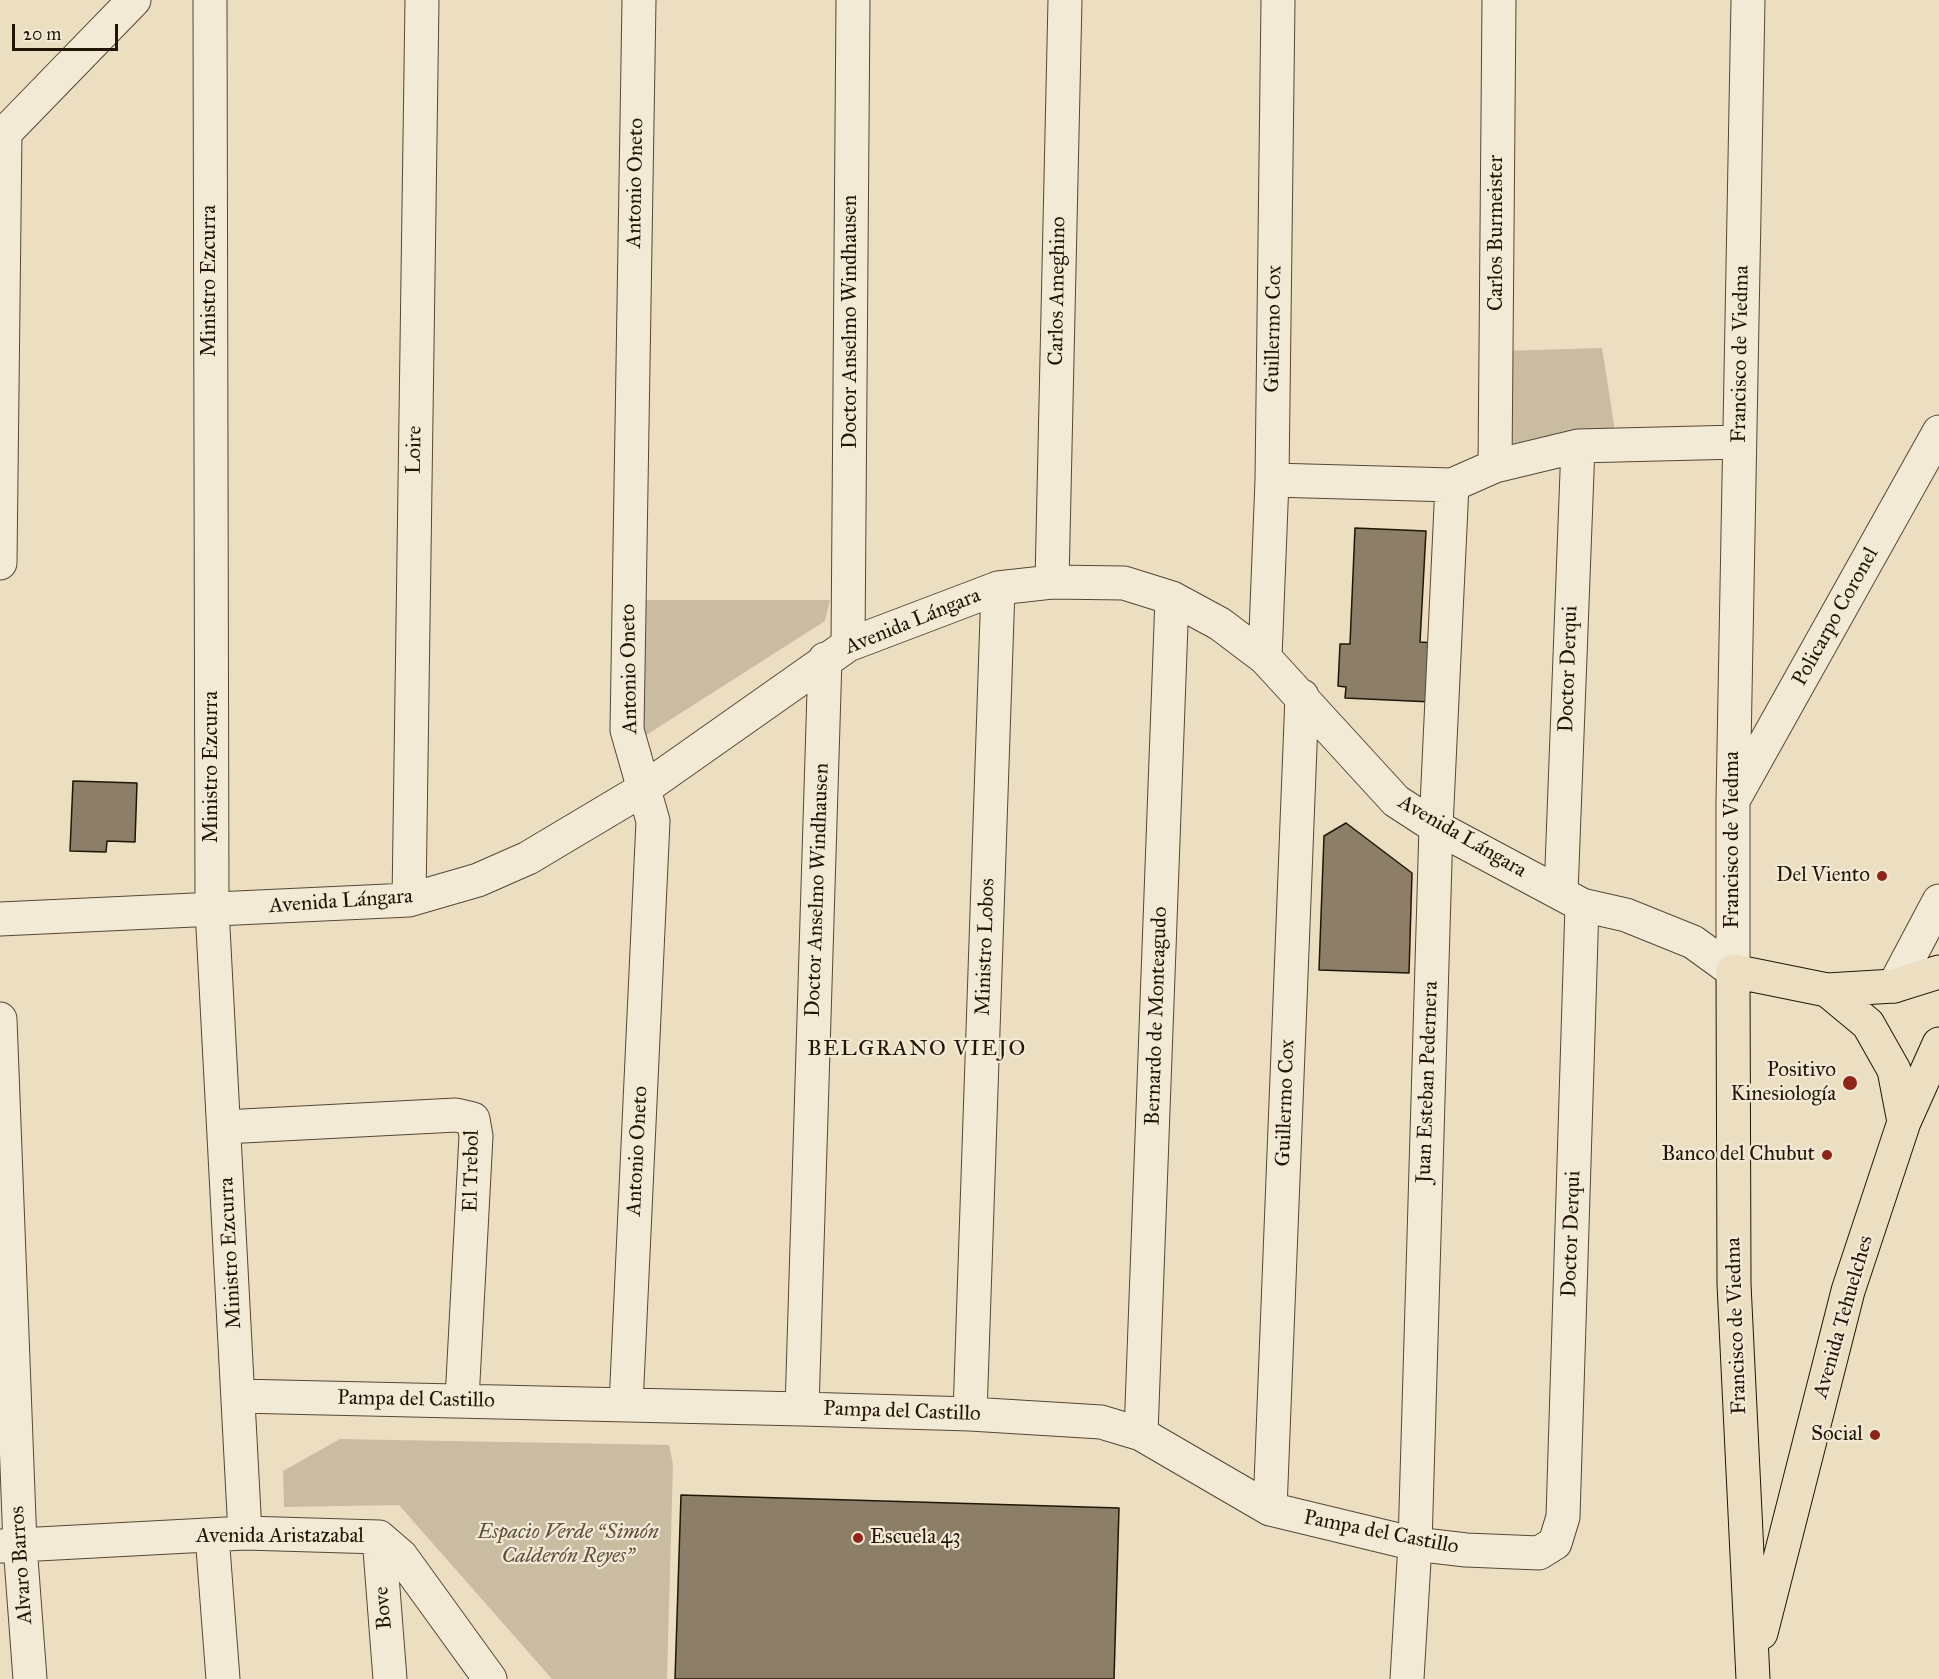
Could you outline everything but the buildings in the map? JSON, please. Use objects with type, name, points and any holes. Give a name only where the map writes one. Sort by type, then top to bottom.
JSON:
[{"type":"main road","points":[[1733,971],[1827,990],[1893,986],[1939,972]]},
{"type":"main road","name":"Francisco de Viedma","points":[[1733,971],[1734,1284],[1753,1673]]},
{"type":"main road","points":[[1827,990],[1868,1024],[1894,1070],[1904,1122]]},
{"type":"main road","name":"Avenida Tehuelches","points":[[1753,1673],[1848,1291],[1904,1122],[1938,1048]]},
{"type":"street","points":[[0,562],[2,135],[134,0]]},
{"type":"street","name":"Ministro Ezcurra","points":[[210,0],[212,909],[246,1533]]},
{"type":"street","name":"Loire","points":[[409,900],[422,0]]},
{"type":"street","name":"Antonio Oneto","points":[[626,1405],[653,821],[642,790],[627,730],[639,0]]},
{"type":"street","name":"Doctor Anselmo Windhausen","points":[[802,1408],[837,652],[853,0]]},
{"type":"street","name":"Carlos Ameghino","points":[[1052,582],[1065,0]]},
{"type":"street","name":"Guillermo Cox","points":[[1265,658],[1272,480],[1278,0]]},
{"type":"street","name":"Carlos Burmeister","points":[[1495,466],[1499,0]]},
{"type":"street","name":"Francisco de Viedma","points":[[1733,971],[1733,801],[1748,0]]},
{"type":"street","name":"Policarpo Coronel","points":[[1733,801],[1939,432]]},
{"type":"street","points":[[1272,480],[1452,485],[1495,466],[1578,446],[1739,442]]},
{"type":"street","name":"Doctor Derqui","points":[[1539,1553],[1555,1543],[1563,1517],[1578,446]]},
{"type":"street","name":"Juan Esteban Pedernera","points":[[1407,1679],[1415,1544],[1436,827],[1452,485]]},
{"type":"street","name":"Avenida Lángara","points":[[0,919],[409,900],[478,880],[528,858],[642,790],[837,652],[998,588],[1052,582],[1124,584],[1172,598],[1220,624],[1265,658],[1396,801],[1436,827],[1571,899],[1626,915],[1693,942],[1733,971]]},
{"type":"street","name":"Ministro Lobos","points":[[970,1414],[998,588]]},
{"type":"street","name":"Bernardo de Monteagudo","points":[[1141,1434],[1172,598]]},
{"type":"street","name":"Guillermo Cox","points":[[1270,1509],[1302,696]]},
{"type":"street","points":[[1893,986],[1939,901]]},
{"type":"street","name":"Alvaro Barros","points":[[0,1019],[10,1546],[30,1679]]},
{"type":"street","name":"El Trebol","points":[[224,1127],[456,1115],[473,1119],[476,1136],[462,1400]]},
{"type":"street","name":"Pampa del Castillo","points":[[238,1396],[802,1408],[970,1414],[1101,1422],[1141,1434],[1270,1509],[1415,1544],[1466,1550],[1539,1553]]},
{"type":"street","name":"Avenida Aristazabal","points":[[10,1546],[246,1533],[379,1537],[401,1556],[490,1679]]},
{"type":"street","points":[[212,1535],[223,1679]]},
{"type":"street","name":"Bove","points":[[379,1537],[390,1679]]},
{"type":"green space","points":[[1602,348],[1615,431],[1501,447],[1501,351]]},
{"type":"green space","points":[[638,600],[830,600],[825,621],[640,739]]},
{"type":"green space","name":"Espacio Verde “Simón Calderón Reyes”","points":[[340,1439],[669,1445],[673,1464],[667,1679],[552,1679],[399,1505],[284,1507],[283,1471]]},
{"type":"place","name":"Del Viento","points":[[1882,876]]},
{"type":"place","name":"Positivo Kinesiología","points":[[1850,1083]]},
{"type":"place","name":"Banco del Chubut","points":[[1827,1155]]},
{"type":"place","name":"Social","points":[[1875,1435]]},
{"type":"place","name":"Escuela 43","points":[[858,1538]]},
{"type":"district","name":"BELGRANO VIEJO","points":[[917,1050]]}]
